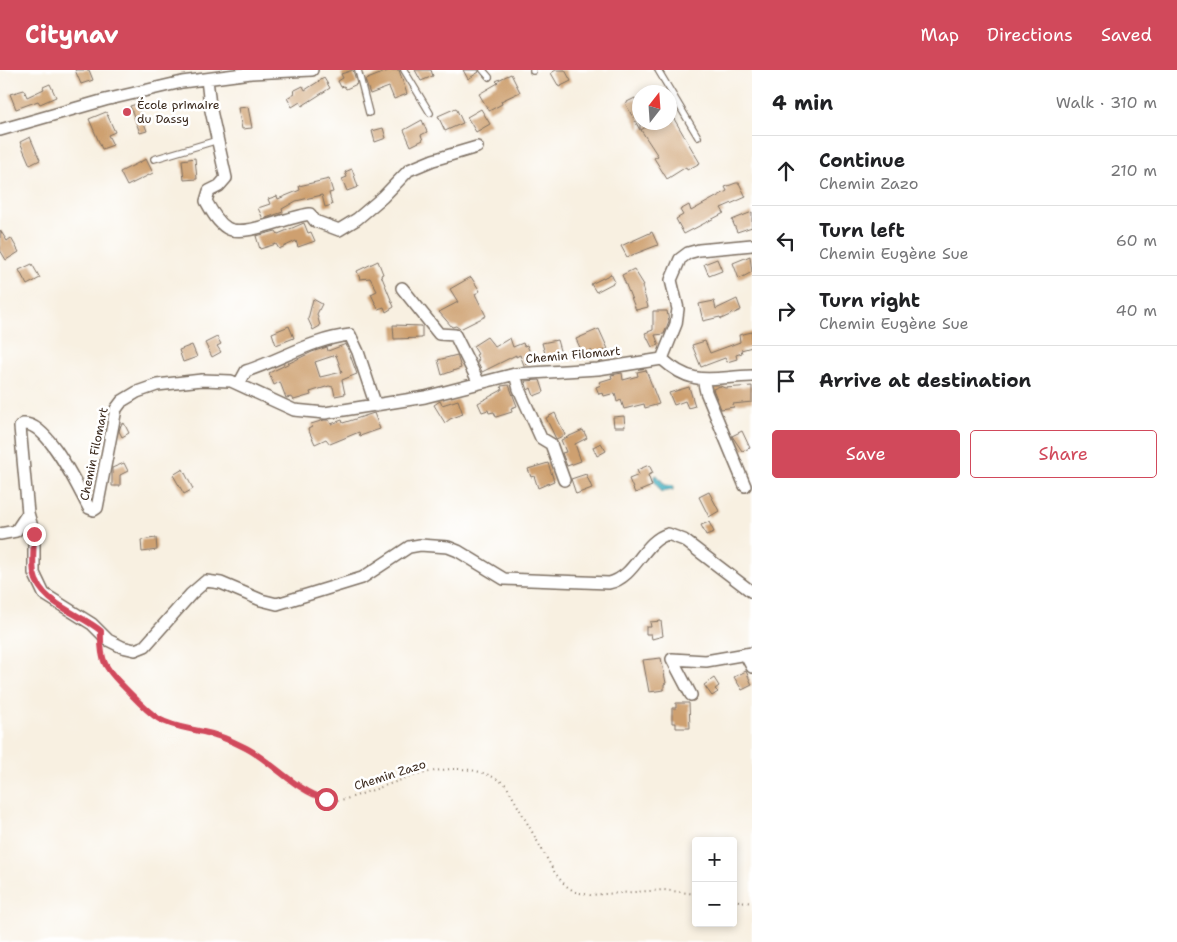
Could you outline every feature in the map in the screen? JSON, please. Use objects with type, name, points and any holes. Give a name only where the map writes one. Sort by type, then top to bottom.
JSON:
[{"type":"street","points":[[0,130],[105,100],[182,82],[306,70]]},
{"type":"street","points":[[207,79],[210,106],[226,178],[219,186],[208,191],[206,201],[215,216],[228,229],[244,230],[310,214],[315,221],[339,230],[357,219],[383,197],[409,170],[477,146]]},
{"type":"street","points":[[752,245],[699,250],[688,253],[680,259],[671,280],[678,309],[676,324],[662,359],[691,378],[752,376]]},
{"type":"street","points":[[402,288],[439,334],[456,335],[479,383]]},
{"type":"street","points":[[239,384],[246,371],[265,365],[310,344],[350,335],[358,352],[376,406]]},
{"type":"street","name":"Chemin Filomart","points":[[28,513],[20,427],[23,424],[38,430],[64,459],[89,508],[94,510],[97,508],[116,409],[122,401],[137,392],[157,385],[202,380],[231,381],[294,410],[325,413],[425,397],[515,374],[598,369],[662,359]]},
{"type":"street","name":"Chemin Filomart","points":[[515,374],[519,389],[541,438],[550,444],[564,480]]},
{"type":"street","points":[[703,379],[706,392],[745,486]]},
{"type":"street","points":[[0,534],[16,531],[28,513]]},
{"type":"street","points":[[28,513],[34,534],[34,573],[38,585],[44,594],[101,631],[108,640],[122,648],[135,650],[145,646],[152,640],[190,594],[206,582],[221,583],[261,600],[277,604],[362,578],[409,547],[420,545],[448,547],[458,551],[504,579],[609,583],[624,577],[658,539],[668,534],[684,540],[752,592]]},
{"type":"street","points":[[691,695],[672,659],[706,661],[749,654],[752,667]]},
{"type":"lane","points":[[358,70],[369,113]]},
{"type":"lane","points":[[404,70],[430,113]]},
{"type":"lane","points":[[483,70],[489,77]]},
{"type":"lane","points":[[658,70],[698,137]]},
{"type":"lane","points":[[154,159],[218,140]]},
{"type":"path","name":"Chemin Zazo","points":[[101,631],[101,650],[105,668],[146,709],[160,719],[177,726],[212,734],[244,747],[318,797],[333,800],[348,798],[424,772],[441,769],[473,772],[499,780],[506,785],[555,873],[565,885],[575,892],[590,896],[664,890],[692,894]]},
{"type":"path","points":[[737,901],[752,903]]},
{"type":"water","points":[[657,475],[665,485],[673,486],[673,490],[661,492],[654,480],[654,476]]},
{"type":"building","points":[[75,70],[89,70],[93,80],[81,84]]},
{"type":"building","points":[[353,70],[357,84],[346,89],[344,86],[341,87],[338,81],[343,78],[341,74]]},
{"type":"building","points":[[390,70],[399,70],[407,94],[394,99],[389,87],[370,94],[365,80]]},
{"type":"building","points":[[415,70],[431,70],[433,76],[421,81]]},
{"type":"building","points":[[463,70],[478,70],[479,72],[468,79]]},
{"type":"building","points":[[556,70],[565,70],[571,81],[559,87],[551,73]]},
{"type":"building","points":[[511,74],[520,92],[501,101],[502,104],[489,111],[479,94],[498,83],[496,81]]},
{"type":"building","points":[[324,78],[330,88],[302,106],[300,102],[292,107],[287,98],[295,93],[293,91],[303,86],[305,90]]},
{"type":"building","points":[[50,84],[56,97],[40,104],[38,101],[16,109],[10,94],[24,90],[27,97]]},
{"type":"building","points":[[632,100],[632,116],[625,103]]},
{"type":"building","points":[[137,104],[147,131],[140,133],[130,106]]},
{"type":"building","points":[[248,107],[252,128],[242,129],[238,108]]},
{"type":"building","points":[[456,108],[463,123],[445,131],[438,116]]},
{"type":"building","points":[[481,109],[490,124],[476,132],[467,117]]},
{"type":"building","points":[[106,112],[115,132],[108,135],[113,145],[102,149],[89,119]]},
{"type":"building","points":[[422,120],[427,132],[421,135],[423,140],[411,146],[404,130]]},
{"type":"building","points":[[677,124],[700,163],[687,170],[686,167],[667,179],[654,158],[658,156],[641,130],[677,130]]},
{"type":"building","points":[[383,128],[386,138],[375,142],[372,131]]},
{"type":"building","points":[[30,137],[40,160],[30,165],[20,142]]},
{"type":"building","points":[[195,158],[197,179],[184,180],[182,160]]},
{"type":"building","points":[[146,159],[153,173],[127,186],[120,172]]},
{"type":"building","points":[[352,169],[358,187],[347,191],[342,179],[347,177],[345,172]]},
{"type":"building","points":[[329,179],[333,192],[329,193],[332,205],[325,207],[322,195],[296,201],[282,209],[283,212],[263,219],[258,208],[270,204],[268,199],[277,196],[278,199],[300,190],[299,186]]},
{"type":"building","points":[[739,183],[746,197],[721,208],[724,213],[684,234],[676,219],[683,215],[680,210],[689,205],[691,211],[727,191],[725,187]]},
{"type":"building","points":[[752,212],[752,227],[737,232],[732,220]]},
{"type":"building","points":[[304,223],[308,233],[311,232],[315,241],[298,247],[296,241],[279,249],[276,244],[260,249],[256,236],[276,231],[278,234]]},
{"type":"building","points":[[0,230],[7,241],[11,238],[19,252],[6,260],[0,250]]},
{"type":"building","points":[[652,232],[658,245],[627,257],[621,246]]},
{"type":"building","points":[[750,256],[752,272],[739,279],[733,263]]},
{"type":"building","points":[[717,259],[722,271],[709,276],[704,264]]},
{"type":"building","points":[[378,261],[383,274],[381,275],[394,307],[386,312],[384,307],[378,309],[371,294],[377,291],[370,278],[360,279],[357,271]]},
{"type":"building","points":[[32,264],[40,278],[27,285],[19,270]]},
{"type":"building","points":[[634,269],[644,285],[642,286],[648,307],[636,310],[622,275]]},
{"type":"building","points":[[611,274],[615,282],[596,292],[591,284]]},
{"type":"building","points":[[471,277],[480,291],[475,294],[486,316],[460,329],[456,326],[452,327],[439,312],[458,302],[450,289]]},
{"type":"building","points":[[313,299],[322,304],[317,314],[320,326],[313,330],[308,319]]},
{"type":"building","points":[[737,299],[741,310],[721,319],[720,317],[703,321],[699,304],[714,301],[716,309]]},
{"type":"building","points":[[653,311],[667,311],[669,321],[664,334],[655,335],[659,345],[652,347],[645,333],[653,330]]},
{"type":"building","points":[[393,325],[422,326],[422,338],[394,339]]},
{"type":"building","points":[[289,326],[294,338],[276,345],[272,333]]},
{"type":"building","points":[[599,329],[608,349],[593,354],[591,350],[583,354],[576,339]]},
{"type":"building","points":[[752,332],[752,347],[741,350],[742,353],[736,355],[737,359],[727,362],[725,358],[701,367],[692,345],[705,341],[710,353],[740,342],[739,335]]},
{"type":"building","points":[[217,337],[221,344],[217,346],[221,352],[212,357],[205,343]]},
{"type":"building","points":[[487,337],[495,347],[510,338],[513,347],[523,343],[524,346],[527,345],[533,361],[524,365],[520,355],[516,357],[516,355],[482,372],[477,361],[479,360],[476,355],[478,354],[473,346]]},
{"type":"building","points":[[557,340],[561,354],[546,357],[542,343]]},
{"type":"building","points":[[346,344],[357,374],[342,380],[345,394],[335,396],[333,387],[329,386],[310,392],[311,395],[294,400],[292,397],[286,398],[280,382],[274,385],[269,373],[312,352],[327,347],[328,351]],"holes":[[[336,355],[342,372],[320,377],[315,362]]]},
{"type":"building","points":[[192,345],[197,357],[183,362],[179,350]]},
{"type":"building","points":[[457,355],[461,368],[442,375],[438,360]]},
{"type":"building","points":[[646,370],[659,404],[645,408],[644,404],[624,409],[621,400],[617,402],[615,393],[604,396],[603,393],[599,394],[596,387],[601,385],[599,382],[612,378],[611,375],[622,373],[623,380],[638,376],[637,372]]},
{"type":"building","points":[[540,380],[544,392],[534,396],[531,388],[528,390],[525,381]]},
{"type":"building","points":[[509,385],[517,406],[511,408],[512,412],[496,417],[494,412],[489,413],[488,410],[482,412],[478,403],[502,390],[501,386]]},
{"type":"building","points":[[720,386],[725,388],[752,386],[752,402],[733,404],[734,407],[721,409],[713,389]]},
{"type":"building","points":[[689,387],[695,406],[688,408],[685,401],[674,405],[669,393]]},
{"type":"building","points":[[458,400],[463,414],[445,423],[434,405],[440,401],[442,405]]},
{"type":"building","points":[[374,413],[380,429],[360,436],[359,432],[330,444],[326,439],[315,444],[308,429],[312,427],[311,424],[324,420],[329,420],[331,424],[342,420],[343,423]]},
{"type":"building","points":[[555,413],[565,435],[556,439],[546,418]]},
{"type":"building","points":[[624,416],[625,427],[614,427],[613,417]]},
{"type":"building","points":[[124,423],[129,433],[122,437],[119,431]]},
{"type":"building","points":[[583,430],[587,438],[575,444],[581,461],[567,466],[562,453],[566,452],[561,440]]},
{"type":"building","points":[[742,431],[750,448],[742,451],[732,436]]},
{"type":"building","points":[[601,443],[606,451],[597,456],[593,447]]},
{"type":"building","points":[[124,463],[128,471],[120,475],[120,486],[112,486],[112,468]]},
{"type":"building","points":[[548,463],[554,481],[538,488],[534,476],[531,477],[528,469]]},
{"type":"building","points":[[649,465],[653,473],[648,475],[652,486],[635,493],[629,479],[639,475],[637,470]]},
{"type":"building","points":[[183,469],[193,489],[184,494],[173,475]]},
{"type":"building","points":[[586,474],[592,488],[576,494],[571,479]]},
{"type":"building","points":[[709,492],[719,511],[709,517],[699,497]]},
{"type":"building","points":[[709,522],[714,532],[706,535],[701,525]]},
{"type":"building","points":[[156,538],[157,550],[142,552],[141,540]]},
{"type":"building","points":[[661,621],[663,636],[652,639],[651,634],[646,634],[646,627],[651,627],[650,622]]},
{"type":"building","points":[[661,658],[666,683],[664,684],[664,690],[649,692],[643,660]]},
{"type":"building","points":[[746,671],[752,685],[742,690],[734,677]]},
{"type":"building","points":[[714,678],[719,686],[715,689],[718,692],[712,696],[704,685]]},
{"type":"building","points":[[676,703],[689,703],[690,728],[676,728],[676,723],[672,723],[672,708],[676,708]]},
{"type":"place","name":"École primaire du Dassy","points":[[127,112]]},
{"type":"route","points":[[34,534],[34,573],[38,585],[44,594],[53,601],[101,631],[102,660],[105,668],[146,709],[160,719],[177,726],[212,734],[244,747],[260,756],[311,793],[326,799]]}]
